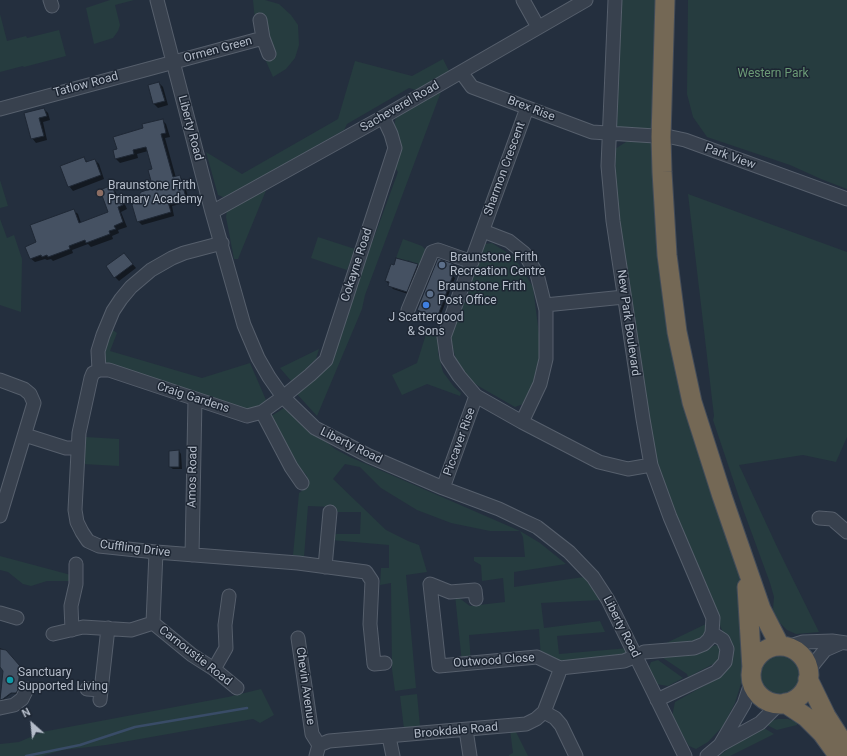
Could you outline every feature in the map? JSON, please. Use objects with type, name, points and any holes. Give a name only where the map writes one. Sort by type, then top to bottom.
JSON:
[{"type":"highway","points":[[665,0],[661,137],[667,255],[677,332],[692,402],[743,558],[754,584],[761,609],[784,647]]},
{"type":"highway","points":[[743,558],[754,687],[758,694],[764,699],[782,703],[793,700],[800,695],[806,688],[808,675]]},
{"type":"highway","points":[[752,674],[754,662],[765,650],[772,647],[784,647],[795,650],[806,663],[808,675],[826,716],[847,749]]},
{"type":"highway","points":[[782,703],[806,717],[822,733],[838,756]]},
{"type":"street","name":"Liberty Road","points":[[157,0],[212,212],[244,325],[250,342],[269,377],[283,397],[315,428],[369,456],[443,488],[524,520],[537,527],[569,552],[592,577],[608,600],[640,654],[657,700],[686,756]]},
{"type":"street","points":[[523,0],[538,27]]},
{"type":"street","name":"Sacheverel Road","points":[[212,212],[383,118],[586,0]]},
{"type":"street","name":"New Park Boulevard","points":[[615,0],[608,133],[608,166],[613,221],[624,297],[651,465],[670,517],[713,618],[712,633]]},
{"type":"street","points":[[260,20],[263,38],[269,54]]},
{"type":"street","name":"Ormen Green","points":[[173,62],[263,38]]},
{"type":"street","name":"Tatlow Road","points":[[0,109],[173,62]]},
{"type":"street","name":"Brex Rise","points":[[462,72],[472,87],[592,132],[608,133]]},
{"type":"street","name":"Sharmon Crescent","points":[[528,108],[444,337],[447,358],[459,376],[476,396],[522,422],[599,462],[628,469],[651,465]]},
{"type":"street","name":"Cokayne Road","points":[[283,397],[326,360],[395,148],[391,134],[383,118]]},
{"type":"street","name":"Park View","points":[[608,133],[685,140],[847,199]]},
{"type":"street","name":"Sharmon Crescent","points":[[483,231],[509,241],[524,253],[537,274],[545,305],[546,359],[540,384],[522,422]]},
{"type":"street","points":[[99,370],[98,351],[103,335],[113,311],[131,287],[156,267],[172,258],[184,253],[222,243]]},
{"type":"street","points":[[408,310],[432,252],[438,250],[472,262]]},
{"type":"street","points":[[545,305],[624,297]]},
{"type":"street","name":"Craig Gardens","points":[[99,370],[109,370],[247,416],[262,412],[283,397]]},
{"type":"street","name":"Cuffling Drive","points":[[99,370],[91,378],[79,433],[78,448],[75,510],[77,522],[88,540],[99,546],[325,566],[366,572],[372,581],[370,624],[380,663]]},
{"type":"street","points":[[0,380],[24,389],[30,394],[34,403],[25,435],[4,490],[0,516]]},
{"type":"street","name":"Piccaver Rise","points":[[443,488],[476,396]]},
{"type":"street","name":"Amos Road","points":[[192,555],[195,399]]},
{"type":"street","points":[[262,412],[291,467],[302,483]]},
{"type":"street","points":[[25,435],[66,448],[78,448]]},
{"type":"street","points":[[325,566],[330,512]]},
{"type":"street","points":[[819,518],[832,518],[847,532]]},
{"type":"street","name":"Carnoustie Road","points":[[156,552],[153,623],[192,655],[214,669],[237,688]]},
{"type":"street","points":[[72,630],[70,606],[76,584],[76,564]]},
{"type":"street","name":"Outwood Close","points":[[476,599],[475,590],[450,592],[430,584],[439,666],[538,657],[560,668]]},
{"type":"street","points":[[214,669],[226,648],[225,625],[230,596]]},
{"type":"street","points":[[0,613],[17,618]]},
{"type":"street","points":[[53,634],[84,627],[131,630],[153,623]]},
{"type":"street","points":[[87,689],[100,695],[108,628]]},
{"type":"street","points":[[576,756],[561,725],[555,718],[544,712],[560,668],[624,661],[640,654],[694,648],[704,644],[712,633],[723,640],[727,649],[725,662],[716,672],[657,700]]},
{"type":"street","name":"Chevin Avenue","points":[[298,638],[312,734],[317,750]]},
{"type":"street","points":[[784,647],[803,642],[832,641],[845,643]]},
{"type":"street","points":[[808,675],[825,650],[845,643]]},
{"type":"street","points":[[720,745],[744,704],[752,674]]},
{"type":"street","points":[[0,708],[14,706],[22,699],[27,689]]},
{"type":"street","points":[[707,756],[720,745],[760,723],[782,703]]},
{"type":"street","name":"Brookdale Road","points":[[317,750],[329,741],[526,724],[536,719],[544,712]]},
{"type":"street","points":[[466,730],[470,756]]},
{"type":"street","points":[[389,737],[393,756]]},
{"type":"green space","points":[[110,0],[134,0],[115,5],[120,25],[118,31],[113,38],[94,44],[86,8]]},
{"type":"green space","points":[[253,0],[265,0],[279,4],[291,15],[298,25],[299,45],[295,58],[286,69],[273,77],[265,59],[269,54],[255,20]]},
{"type":"green space","points":[[619,0],[664,0],[656,116],[650,130],[625,130],[617,126]]},
{"type":"green space","name":"Western Park","points":[[688,0],[847,0],[847,189],[790,165],[707,137],[693,117],[687,94]]},
{"type":"green space","points":[[0,14],[7,41],[26,36],[27,38],[59,30],[66,56],[0,72]]},
{"type":"green space","points":[[443,59],[449,71],[416,90],[409,88],[347,124],[344,130],[225,198],[218,195],[206,152],[242,174],[338,119],[355,61],[412,76]]},
{"type":"green space","points":[[442,89],[365,295],[362,309],[317,416],[296,393],[328,364],[369,244],[372,243],[398,172],[395,167],[394,126],[396,117]]},
{"type":"green space","points":[[629,140],[651,142],[655,151],[661,243],[736,555],[742,596],[743,677],[735,703],[723,726],[708,742],[696,749],[689,746],[672,717],[675,702],[716,679],[728,644],[690,556],[655,463],[627,271],[616,208],[615,149]]},
{"type":"green space","points":[[0,180],[8,206],[0,208]]},
{"type":"green space","points":[[267,188],[238,259],[234,259],[226,217],[227,209]]},
{"type":"green space","points":[[688,194],[847,252],[847,437],[836,462],[803,455],[739,465],[819,632],[796,634],[787,630],[779,622],[773,610],[774,597],[770,583],[713,420],[714,416]]},
{"type":"green space","points":[[0,219],[7,238],[14,235],[22,259],[21,312],[0,305]]},
{"type":"green space","points":[[318,237],[355,249],[347,270],[311,258]]},
{"type":"green space","points":[[403,239],[422,246],[425,249],[426,251],[420,267],[408,260],[407,262],[396,258]]},
{"type":"green space","points":[[492,243],[514,257],[533,287],[541,350],[532,388],[526,403],[515,407],[471,381],[457,363],[451,335],[485,244]]},
{"type":"green space","points":[[110,328],[117,333],[110,351],[202,378],[250,363],[266,400],[254,408],[243,410],[113,364],[104,363],[102,350]]},
{"type":"green space","points":[[427,331],[438,336],[438,353],[443,372],[454,387],[461,393],[460,396],[427,384],[402,395],[392,375],[417,363]]},
{"type":"green space","points":[[319,349],[316,359],[292,382],[280,368]]},
{"type":"green space","points":[[284,408],[335,449],[350,457],[520,531],[490,531],[451,523],[417,510],[381,488],[360,467],[345,464],[333,479],[386,530],[419,545],[427,572],[406,575],[416,688],[395,691],[392,669],[391,583],[380,585],[381,568],[389,568],[389,545],[331,540],[333,535],[337,534],[360,534],[361,512],[334,512],[333,507],[308,506],[304,557],[293,555],[299,493],[303,490],[307,476],[295,462],[268,418]]},
{"type":"green space","points":[[86,437],[119,439],[119,466],[83,464]]},
{"type":"green space","points":[[520,531],[540,543],[566,564],[514,572],[514,587],[584,577],[601,600],[541,603],[544,628],[600,621],[605,632],[557,636],[559,654],[629,648],[636,656],[560,668],[541,658],[539,629],[469,635],[471,663],[462,663],[455,595],[470,606],[505,602],[503,578],[482,581],[481,565],[474,561],[474,557],[525,557],[523,537]]},
{"type":"green space","points":[[0,556],[71,575],[70,581],[47,581],[31,586],[23,584],[8,572],[0,570]]},
{"type":"green space","points":[[708,623],[708,630],[700,642],[660,646]]},
{"type":"green space","points":[[717,645],[723,651],[721,660],[688,677],[687,674],[663,658]]},
{"type":"green space","points":[[780,652],[793,656],[799,662],[803,675],[799,688],[793,694],[780,698],[767,694],[761,688],[757,675],[761,662],[767,656]]},
{"type":"green space","points":[[658,660],[683,678],[668,686],[656,684],[649,667],[651,662]]},
{"type":"green space","points":[[261,689],[274,715],[260,723],[253,719],[106,745],[63,750],[42,756],[0,756],[0,744],[19,742],[42,732],[228,697]]},
{"type":"green space","points":[[417,694],[420,726],[404,729],[400,696]]},
{"type":"green space","points":[[778,719],[788,719],[797,722],[797,725],[777,730],[763,723]]},
{"type":"green space","points":[[759,725],[774,734],[730,756],[719,756]]},
{"type":"green space","points":[[510,730],[515,730],[528,756],[509,756],[513,753]]},
{"type":"building","points":[[159,82],[165,101],[153,104],[148,85]]},
{"type":"building","points":[[44,108],[47,116],[39,118],[44,136],[31,139],[24,113]]},
{"type":"building","points":[[163,119],[166,133],[161,134],[173,177],[180,175],[186,198],[168,202],[171,212],[137,222],[132,205],[141,192],[153,188],[148,170],[152,169],[146,147],[133,150],[134,154],[115,159],[113,150],[117,149],[113,137],[143,128],[142,124]]},
{"type":"building","points":[[84,157],[86,162],[95,159],[101,175],[68,187],[60,166]]},
{"type":"building","points":[[112,185],[116,197],[119,195],[123,205],[118,207],[123,222],[114,226],[116,229],[109,231],[110,234],[86,243],[85,240],[69,246],[70,249],[48,257],[47,255],[42,257],[41,255],[30,259],[25,247],[36,242],[30,225],[74,209],[79,223],[108,212],[100,190]]},
{"type":"building","points":[[124,253],[133,264],[114,278],[106,266]]},
{"type":"building","points":[[396,258],[418,264],[407,292],[388,286],[389,282],[385,281],[391,264],[394,265]]},
{"type":"building","points":[[438,258],[454,264],[451,274],[453,275],[437,318],[417,310]]},
{"type":"building","points":[[179,450],[179,467],[169,467],[169,451]]},
{"type":"building","name":"Sanctuary Supported Living","points":[[0,649],[6,650],[20,666],[18,690],[16,693],[11,693],[0,700],[3,671],[0,667]]},
{"type":"waterway","points":[[26,756],[80,745],[135,727],[247,708]]},
{"type":"place","name":"Braunstone Frith Primary Academy","points":[[100,193]]},
{"type":"place","name":"Braunstone Frith Recreation Centre","points":[[442,265]]},
{"type":"place","name":"Braunstone Frith Post Office","points":[[430,294]]},
{"type":"place","name":"J Scattergood & Sons","points":[[426,305]]},
{"type":"place","name":"Sanctuary Supported Living","points":[[10,680]]}]
